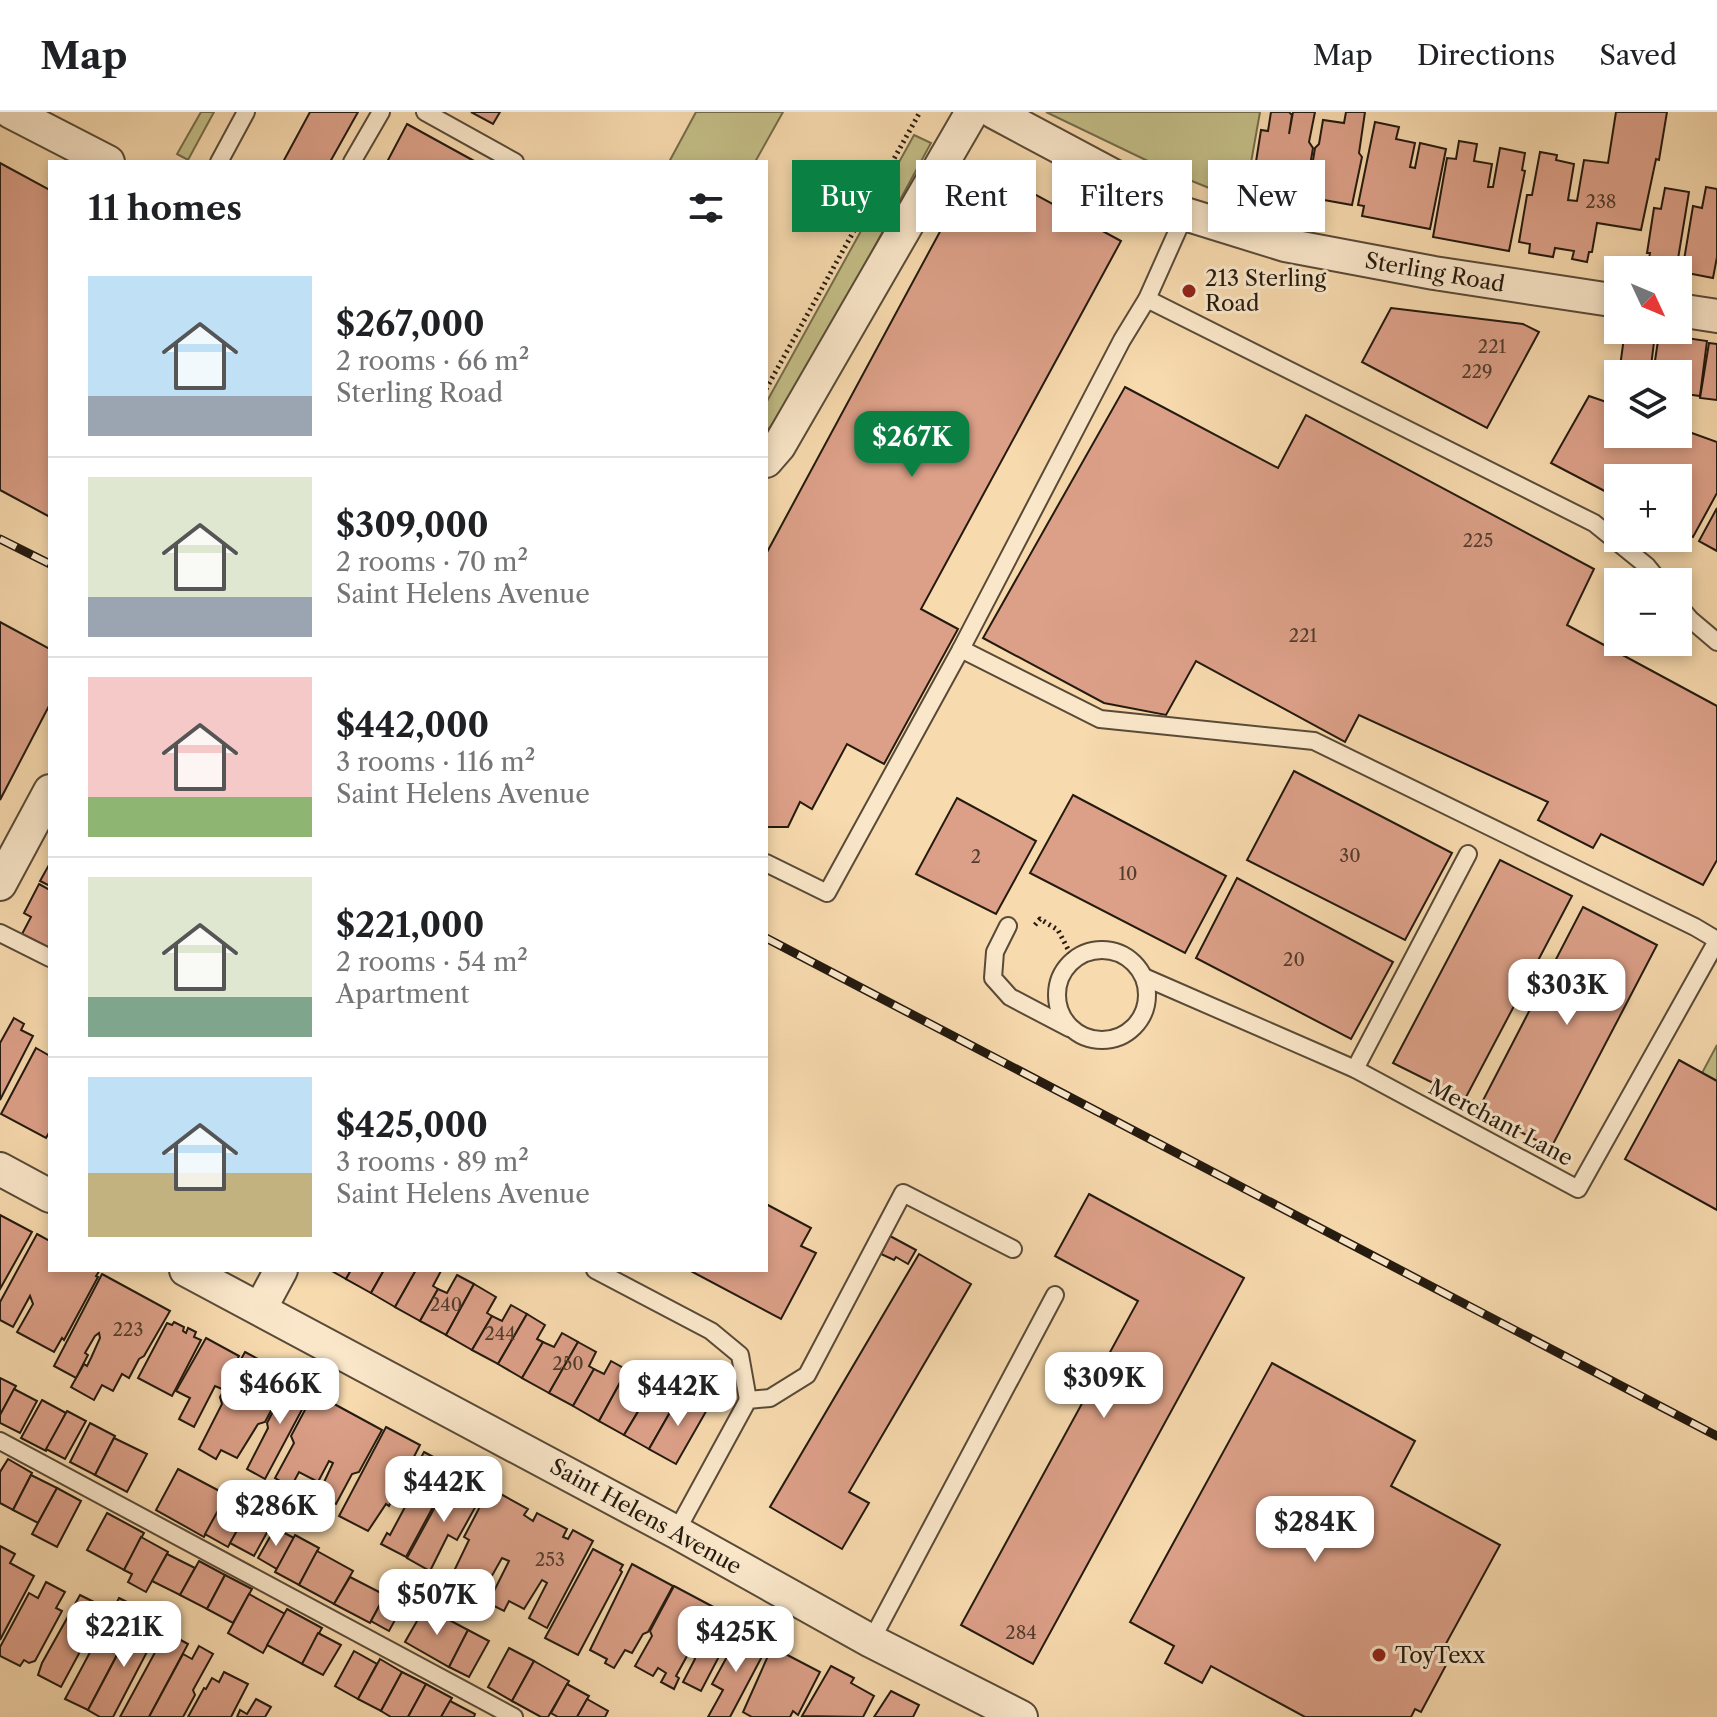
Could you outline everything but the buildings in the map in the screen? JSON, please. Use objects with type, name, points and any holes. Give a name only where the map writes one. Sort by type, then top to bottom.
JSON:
[{"type":"street","points":[[768,459],[779,446],[972,112]]},
{"type":"street","name":"Sterling Road","points":[[994,112],[1084,160]]},
{"type":"street","points":[[30,116],[105,160]]},
{"type":"street","name":"Sterling Road","points":[[1192,216],[1285,245],[1434,273],[1604,299]]},
{"type":"street","points":[[1692,312],[1717,316]]},
{"type":"street","points":[[0,884],[48,795]]},
{"type":"street","points":[[0,1169],[48,1195]]},
{"type":"street","name":"Saint Helens Avenue","points":[[190,1272],[676,1532],[871,1641],[1021,1717]]},
{"type":"street","points":[[260,1309],[280,1272]]},
{"type":"lane","points":[[220,160],[246,112]]},
{"type":"lane","points":[[353,160],[381,112]]},
{"type":"lane","points":[[425,112],[511,160]]},
{"type":"lane","points":[[768,864],[827,893],[961,649],[1122,340],[1147,299],[1177,232]]},
{"type":"lane","points":[[1147,299],[1594,523],[1649,568]]},
{"type":"lane","points":[[1692,621],[1717,642]]},
{"type":"lane","points":[[961,649],[1100,719],[1314,741],[1717,940]]},
{"type":"lane","points":[[1355,1069],[1468,854]]},
{"type":"lane","points":[[1008,926],[995,952],[993,978],[1010,997],[1083,1037],[1099,1041],[1114,1039],[1139,1022],[1146,1008],[1148,992],[1144,977]]},
{"type":"lane","points":[[0,933],[48,957]]},
{"type":"lane","name":"Merchant Lane","points":[[1073,959],[1099,949],[1126,956],[1144,977],[1355,1069],[1578,1189],[1717,940]]},
{"type":"lane","points":[[1070,1029],[1061,1016],[1057,986],[1063,971],[1073,959]]},
{"type":"lane","points":[[748,1400],[770,1398],[807,1375],[903,1193],[1013,1249]]},
{"type":"lane","points":[[599,1272],[711,1331],[740,1355],[748,1400],[676,1532]]},
{"type":"lane","points":[[871,1641],[1055,1295]]},
{"type":"lane","points":[[0,1441],[514,1717]]},
{"type":"path","points":[[768,385],[920,112]]},
{"type":"path","points":[[1035,925],[1040,919],[1058,930],[1073,959]]},
{"type":"shaded area","points":[[201,112],[214,112],[188,160],[177,154]]},
{"type":"shaded area","points":[[696,112],[783,112],[756,160],[670,160]]},
{"type":"shaded area","points":[[1046,112],[1260,112],[1251,160],[1208,160],[1208,187],[1192,181],[1192,160],[1146,160]]},
{"type":"shaded area","points":[[914,135],[931,143],[922,160],[916,160],[916,171],[900,200],[900,160]]},
{"type":"shaded area","points":[[860,232],[883,232],[790,402],[781,417],[768,429],[768,399]]},
{"type":"shaded area","points":[[1717,1045],[1717,1081],[1702,1073]]},
{"type":"railway","points":[[0,539],[48,563]]},
{"type":"railway","points":[[768,939],[1717,1436]]},
{"type":"place","name":"213 Sterling Road","points":[[1189,291]]},
{"type":"place","name":"ToyTexx","points":[[1379,1655]]}]
